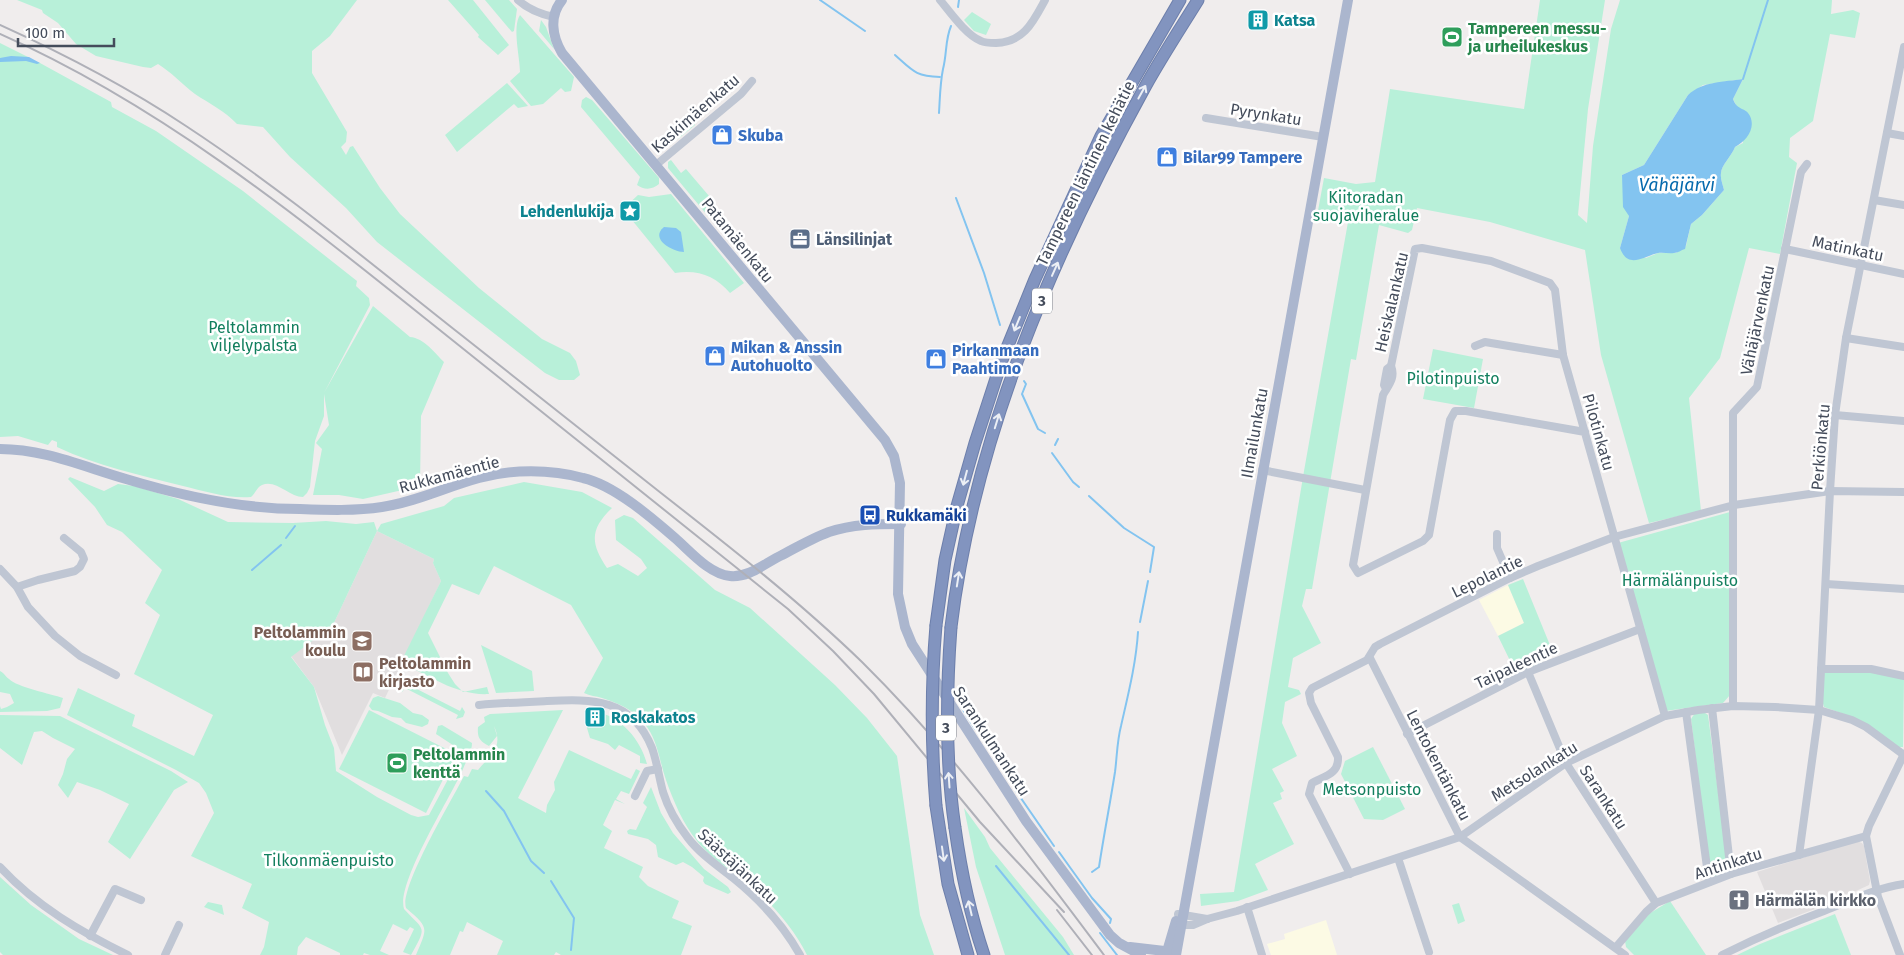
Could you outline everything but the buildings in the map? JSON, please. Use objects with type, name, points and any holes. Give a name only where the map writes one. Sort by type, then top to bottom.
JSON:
[{"type":"highway","name":"Tampereen läntinen kehätie","points":[[968,955],[944,862],[936,806],[932,724],[933,663],[945,560],[957,506],[975,443],[1002,360],[1039,270],[1101,136],[1180,0]]},
{"type":"highway","name":"Tampereen läntinen kehätie","points":[[984,955],[962,873],[950,795],[946,712],[951,627],[960,563],[972,507],[1000,413],[1019,360],[1048,286],[1088,196],[1146,85],[1198,0]]},
{"type":"highway","name":"3","points":[[953,902],[961,955]]},
{"type":"main road","points":[[554,16],[556,8],[562,0]]},
{"type":"main road","name":"Ilmailunkatu","points":[[1171,953],[1190,872],[1348,0]]},
{"type":"main road","name":"Patamäenkatu","points":[[554,16],[554,35],[562,53],[885,440],[894,456],[898,471],[901,497],[900,524]]},
{"type":"main road","name":"Rukkamäentie","points":[[0,449],[25,450],[51,456],[130,481],[206,500],[277,509],[382,507],[412,500],[478,478],[495,475],[523,472],[569,474],[586,478],[608,488],[658,523],[714,570],[731,576],[750,573],[780,555],[831,532],[869,523],[900,524]]},
{"type":"main road","name":"Sarankulmankatu","points":[[900,524],[898,594],[905,627],[912,644],[1026,821],[1110,935],[1119,943],[1127,946],[1171,953]]},
{"type":"main road","name":"Sarankulmankatu","points":[[1127,946],[1141,955]]},
{"type":"street","points":[[518,0],[540,14],[554,16]]},
{"type":"street","points":[[940,0],[963,26],[980,41],[991,43],[1014,40],[1024,33],[1045,0]]},
{"type":"street","name":"Perkiönkatu","points":[[1799,855],[1819,710],[1835,415],[1846,338],[1902,67],[1904,47]]},
{"type":"street","name":"Kaskimäenkatu","points":[[656,165],[741,94],[752,81]]},
{"type":"street","name":"Pyrynkatu","points":[[1206,118],[1323,137]]},
{"type":"street","points":[[1887,133],[1904,136]]},
{"type":"street","name":"Vähäjärvenkatu","points":[[1734,505],[1733,413],[1757,387],[1801,172],[1807,164]]},
{"type":"street","points":[[1874,200],[1904,205]]},
{"type":"street","name":"Heiskalankatu","points":[[1422,248],[1418,248],[1414,253],[1391,366],[1393,370],[1390,386],[1383,395],[1353,565],[1358,572],[1423,541],[1429,535],[1450,420],[1455,411],[1466,411],[1585,432]]},
{"type":"street","name":"Pilotinkatu","points":[[1422,248],[1484,259],[1550,282],[1555,290],[1563,355],[1665,716]]},
{"type":"street","name":"Matinkatu","points":[[1785,249],[1904,274]]},
{"type":"street","points":[[1846,338],[1904,347]]},
{"type":"street","points":[[1475,346],[1485,342],[1563,355]]},
{"type":"street","points":[[1835,415],[1904,421]]},
{"type":"street","points":[[1262,470],[1365,490]]},
{"type":"street","name":"Lepolantie","points":[[1350,874],[1309,794],[1312,783],[1332,772],[1338,764],[1338,756],[1311,703],[1309,693],[1312,688],[1370,658],[1375,647],[1380,644],[1510,578],[1614,537],[1734,505],[1830,490],[1904,492]]},
{"type":"street","points":[[1734,505],[1734,706]]},
{"type":"street","points":[[1497,534],[1497,548],[1510,578]]},
{"type":"street","points":[[17,587],[75,571],[80,567],[84,559],[81,552],[64,538]]},
{"type":"street","points":[[0,569],[17,587],[28,607],[55,636],[80,656],[116,675]]},
{"type":"street","points":[[1826,584],[1904,589]]},
{"type":"street","name":"Taipaleentie","points":[[1407,734],[1528,672],[1640,629]]},
{"type":"street","name":"Lentokentänkatu","points":[[1370,658],[1460,837],[1625,955]]},
{"type":"street","points":[[1821,669],[1871,669],[1904,676]]},
{"type":"street","name":"Sarankatu","points":[[1528,672],[1566,763],[1656,903]]},
{"type":"street","name":"Säästäjänkatu","points":[[480,705],[578,699],[610,704],[622,710],[642,729],[651,747],[670,809],[688,839],[710,861],[735,880],[775,919],[800,955]]},
{"type":"street","name":"Metsolankatu","points":[[1179,920],[1193,925],[1460,837],[1566,763],[1665,716],[1734,706],[1819,710],[1852,720],[1866,727],[1904,754]]},
{"type":"street","points":[[1712,708],[1731,874]]},
{"type":"street","points":[[1686,712],[1709,882]]},
{"type":"street","points":[[1900,955],[1878,898],[1866,836],[1904,754]]},
{"type":"street","points":[[635,796],[647,771],[658,769]]},
{"type":"street","name":"Antinkatu","points":[[1616,947],[1656,903],[1731,874],[1866,836]]},
{"type":"street","points":[[1398,858],[1429,952]]},
{"type":"street","points":[[0,867],[40,904],[72,927],[128,955]]},
{"type":"street","points":[[1722,955],[1783,926],[1877,890],[1904,884]]},
{"type":"street","points":[[90,936],[115,889],[141,900]]},
{"type":"street","points":[[1247,907],[1262,955]]},
{"type":"street","points":[[165,955],[179,924]]},
{"type":"shaded area","name":"Peltolammin koulu","points":[[377,531],[434,559],[433,563],[441,581],[385,698],[373,693],[342,755],[314,687],[291,656],[333,625]]},
{"type":"shaded area","points":[[1508,585],[1524,623],[1498,636],[1479,600]]},
{"type":"shaded area","points":[[1857,841],[1864,846],[1870,881],[1869,885],[1828,904],[1778,923],[1757,872]]},
{"type":"shaded area","points":[[1326,920],[1337,955],[1271,955],[1267,944],[1285,939],[1284,934]]},
{"type":"green space","points":[[17,0],[357,0],[330,36],[312,51],[312,73],[347,132],[346,142],[341,147],[346,155],[350,147],[353,146],[380,188],[400,214],[479,288],[542,339],[570,353],[576,361],[580,375],[574,380],[559,380],[545,373],[377,242],[346,208],[290,157],[263,127],[237,124],[222,111],[195,94],[158,64],[151,68],[143,67],[96,56],[76,44],[58,23],[43,13],[42,10]]},
{"type":"green space","points":[[448,0],[473,0],[509,45],[498,55],[478,37],[479,35]]},
{"type":"green space","points":[[485,0],[509,0],[517,9],[514,31],[512,32]]},
{"type":"green space","name":"Kiitoradan suojaviheralue","points":[[1540,0],[1605,0],[1588,109],[1578,215],[1587,223],[1593,146],[1611,29],[1620,0],[1832,0],[1831,14],[1853,10],[1860,13],[1855,38],[1830,34],[1813,121],[1790,138],[1789,157],[1797,163],[1780,254],[1749,248],[1720,358],[1689,398],[1701,511],[1649,523],[1601,355],[1585,250],[1490,222],[1417,208],[1412,230],[1408,233],[1379,225],[1356,360],[1351,359],[1312,589],[1306,589],[1302,606],[1321,643],[1293,658],[1288,687],[1299,690],[1301,694],[1285,702],[1282,723],[1297,756],[1272,769],[1284,791],[1280,793],[1282,799],[1273,803],[1294,844],[1255,864],[1268,890],[1238,901],[1201,906],[1200,894],[1234,892],[1304,471],[1348,222],[1317,216],[1324,178],[1356,184],[1375,182],[1390,89],[1524,109]],"holes":[[[1743,79],[1733,99],[1737,107],[1743,110],[1743,143],[1735,147],[1721,170],[1724,190],[1702,215],[1691,224],[1686,246],[1676,253],[1658,253],[1646,258],[1620,248],[1629,216],[1622,175],[1644,165],[1688,95],[1703,85]]]},
{"type":"green space","points":[[972,12],[991,24],[986,35],[974,31],[964,20]]},
{"type":"green space","points":[[520,15],[574,77],[571,91],[565,92],[561,88],[543,104],[531,106],[510,81],[520,72],[516,34]]},
{"type":"green space","points":[[541,20],[546,27],[554,49],[539,31]]},
{"type":"green space","name":"Peltolammin viljelypalsta","points":[[0,43],[111,102],[112,107],[156,131],[243,191],[357,281],[356,286],[369,298],[370,305],[324,393],[373,306],[410,337],[425,343],[437,354],[444,362],[421,416],[420,486],[363,499],[339,495],[313,495],[322,449],[316,443],[329,425],[324,394],[324,416],[315,441],[310,487],[303,497],[272,484],[260,486],[251,497],[217,494],[103,465],[57,447],[57,442],[52,440],[48,445],[18,436],[0,437]]},
{"type":"green space","points":[[507,83],[528,106],[518,108],[514,104],[457,152],[445,135]]},
{"type":"green space","points":[[586,97],[592,100],[659,178],[659,184],[648,189],[637,185],[640,177],[581,107],[582,100]]},
{"type":"green space","points":[[690,119],[695,125],[678,139],[672,133]]},
{"type":"green space","points":[[671,160],[681,173],[686,169],[715,203],[713,206],[719,213],[712,219],[668,168],[668,162]]},
{"type":"green space","points":[[671,194],[744,283],[730,293],[719,282],[706,275],[691,272],[675,273],[623,209],[638,195],[649,197]]},
{"type":"green space","name":"Pilotinpuisto","points":[[1433,349],[1483,359],[1474,408],[1423,399]]},
{"type":"green space","name":"Tilkonmäenpuisto","points":[[70,477],[104,491],[118,484],[134,486],[178,499],[228,522],[293,523],[326,521],[356,524],[374,522],[377,531],[333,625],[291,657],[314,687],[334,748],[336,771],[377,797],[411,815],[418,817],[429,815],[462,753],[462,751],[436,734],[438,726],[442,725],[472,743],[470,753],[457,782],[426,840],[408,880],[404,897],[404,909],[419,925],[422,933],[411,955],[403,952],[414,929],[410,927],[407,931],[393,924],[380,951],[389,955],[370,955],[364,953],[363,955],[340,955],[340,953],[306,937],[298,947],[297,955],[260,955],[264,947],[269,922],[242,908],[252,884],[191,856],[214,813],[206,793],[199,783],[67,715],[78,688],[135,715],[132,726],[194,756],[213,715],[134,674],[160,615],[145,603],[162,570],[122,532],[107,525],[95,507],[68,479]]},
{"type":"green space","points":[[524,482],[582,492],[612,508],[600,523],[595,536],[595,544],[607,568],[618,564],[638,576],[647,568],[641,559],[616,540],[615,520],[624,515],[633,518],[715,590],[750,608],[835,685],[867,718],[897,756],[920,915],[934,955],[807,955],[788,925],[772,906],[746,882],[708,853],[692,834],[675,804],[655,743],[644,723],[631,711],[620,705],[584,693],[603,658],[571,605],[494,566],[479,595],[452,584],[428,633],[448,673],[461,690],[444,684],[401,662],[441,581],[433,563],[434,559],[377,531],[381,524],[444,506],[454,498]]},
{"type":"green space","name":"Härmälänpuisto","points":[[1730,512],[1730,695],[1723,703],[1665,711],[1618,543]]},
{"type":"green space","points":[[1523,579],[1554,655],[1517,675],[1498,636],[1524,623],[1508,585]]},
{"type":"green space","points":[[481,645],[532,671],[534,691],[496,693]]},
{"type":"green space","points":[[1824,670],[1870,671],[1904,677],[1903,747],[1899,747],[1855,718],[1824,707],[1822,700]]},
{"type":"green space","points":[[0,671],[19,685],[63,698],[60,708],[47,711],[0,712],[0,706],[1,709],[14,703],[10,694],[0,692]]},
{"type":"green space","points":[[409,680],[407,684],[460,711],[462,707],[465,712],[463,717],[456,719],[458,715],[405,688],[402,692],[400,688],[402,682]]},
{"type":"green space","points":[[487,687],[489,694],[477,694],[465,692]]},
{"type":"green space","points":[[378,696],[400,703],[413,713],[422,715],[429,720],[428,724],[422,727],[406,723],[401,718],[372,710],[369,706],[373,698]]},
{"type":"green space","name":"Peltolammin kenttä","points":[[369,710],[456,754],[426,813],[339,769]]},
{"type":"green space","name":"Tilkonmäenpuisto","points":[[563,710],[518,798],[546,813],[547,805],[555,790],[554,782],[569,750],[631,779],[636,769],[640,771],[629,794],[621,791],[616,799],[625,804],[615,800],[603,825],[612,831],[604,848],[643,867],[639,877],[648,886],[679,901],[672,918],[692,926],[681,955],[561,955],[556,952],[554,955],[497,955],[503,941],[467,922],[463,932],[460,931],[450,955],[416,955],[423,939],[424,928],[419,920],[406,908],[406,897],[418,863],[464,776],[468,777],[472,769],[478,770],[491,755],[496,746],[497,736],[489,746],[481,741],[478,734],[478,727],[485,722],[484,717],[490,714]]},
{"type":"green space","points":[[595,712],[613,718],[628,730],[640,746],[647,764],[640,763],[640,756],[619,745],[615,750],[608,744],[590,738],[587,728],[592,718],[589,715],[591,715],[596,722],[599,719]]},
{"type":"green space","points":[[1695,713],[1705,713],[1708,715],[1728,868],[1726,872],[1714,877],[1710,872],[1691,719]]},
{"type":"green space","points":[[0,715],[60,716],[171,771],[188,782],[174,790],[130,859],[108,842],[129,804],[100,790],[77,782],[68,798],[58,785],[67,759],[75,749],[42,731],[34,732],[22,765],[0,748]]},
{"type":"green space","name":"Metsonpuisto","points":[[1373,747],[1405,809],[1383,820],[1364,819],[1341,774],[1345,761]]},
{"type":"green space","points":[[651,787],[661,813],[673,833],[704,869],[728,887],[731,892],[728,894],[705,884],[703,881],[704,877],[692,867],[683,862],[676,865],[658,857],[656,845],[648,839],[628,834],[627,831],[630,829],[636,830],[647,807],[643,803]]},
{"type":"green space","points":[[964,808],[985,837],[990,848],[1063,937],[1074,955],[1005,955],[976,867]]},
{"type":"green space","points":[[0,877],[31,905],[79,939],[113,955],[3,955],[0,952]]},
{"type":"green space","points":[[1670,901],[1706,955],[1634,955],[1626,947],[1625,941],[1647,915]]},
{"type":"green space","points":[[208,902],[222,905],[224,915],[204,907]]},
{"type":"green space","points":[[1459,903],[1465,921],[1458,924],[1452,905]]},
{"type":"green space","points":[[1835,914],[1851,955],[1737,955],[1760,944]]},
{"type":"water","points":[[11,56],[29,57],[40,63],[26,61],[0,62],[0,58]]},
{"type":"water","name":"Vähäjärvi","points":[[1743,79],[1733,99],[1737,105],[1748,113],[1752,125],[1749,134],[1735,147],[1721,170],[1724,190],[1702,215],[1691,224],[1685,249],[1675,253],[1658,253],[1637,260],[1627,258],[1623,255],[1620,248],[1629,216],[1623,207],[1622,175],[1644,165],[1688,95],[1694,90],[1707,85]]},
{"type":"water","points":[[664,227],[676,228],[681,232],[684,252],[674,250],[664,244],[659,236]]},
{"type":"waterway","points":[[820,0],[865,31]]},
{"type":"waterway","points":[[958,7],[959,0]]},
{"type":"waterway","points":[[1743,79],[1768,0]]},
{"type":"waterway","points":[[939,113],[941,80],[951,26]]},
{"type":"waterway","points":[[895,55],[915,72],[940,77]]},
{"type":"waterway","points":[[956,198],[984,273],[1000,325]]},
{"type":"waterway","points":[[1024,381],[1026,384],[1022,394],[1038,429],[1045,433]]},
{"type":"waterway","points":[[1055,445],[1058,439]]},
{"type":"waterway","points":[[1052,453],[1073,482],[1079,487]]},
{"type":"waterway","points":[[1089,496],[1124,528],[1154,547],[1150,572]]},
{"type":"waterway","points":[[286,538],[295,526]]},
{"type":"waterway","points":[[252,570],[281,545]]},
{"type":"waterway","points":[[1140,622],[1148,581]]},
{"type":"waterway","points":[[1092,872],[1099,867],[1119,737],[1134,668],[1138,632]]},
{"type":"waterway","points":[[960,705],[975,729]]},
{"type":"waterway","points":[[486,791],[504,811],[531,861],[544,873]]},
{"type":"waterway","points":[[1016,791],[1054,846]]},
{"type":"waterway","points":[[1059,852],[1092,898],[1111,919],[1110,923]]},
{"type":"waterway","points":[[996,866],[1069,955]]},
{"type":"waterway","points":[[551,881],[574,918],[571,950]]},
{"type":"waterway","points":[[1100,933],[1117,955]]},
{"type":"railway","points":[[0,25],[71,59],[141,98],[186,126],[257,175],[789,596],[862,662],[928,732],[989,804],[1104,955]]},
{"type":"railway","points":[[0,34],[59,62],[116,94],[171,128],[225,165],[380,282],[788,609],[833,651],[874,694],[980,822],[1064,912]]},
{"type":"railway","points":[[1057,910],[1092,955]]},
{"type":"place","name":"Katsa","points":[[1258,20]]},
{"type":"place","name":"Tampereen messu- ja urheilukeskus","points":[[1452,37]]},
{"type":"place","name":"Skuba","points":[[722,135]]},
{"type":"place","name":"Bilar99 Tampere","points":[[1167,157]]},
{"type":"place","name":"Lehdenlukija","points":[[630,211]]},
{"type":"place","name":"Länsilinjat","points":[[800,239]]},
{"type":"place","name":"Mikan & Anssin Autohuolto","points":[[715,356]]},
{"type":"place","name":"Pirkanmaan Paahtimo","points":[[936,359]]},
{"type":"place","name":"Rukkamäki","points":[[870,515]]},
{"type":"place","name":"Peltolammin koulu","points":[[362,641]]},
{"type":"place","name":"Peltolammin kirjasto","points":[[363,672]]},
{"type":"place","name":"Roskakatos","points":[[595,717]]},
{"type":"place","name":"Peltolammin kenttä","points":[[397,763]]},
{"type":"place","name":"Härmälän kirkko","points":[[1739,900]]}]
